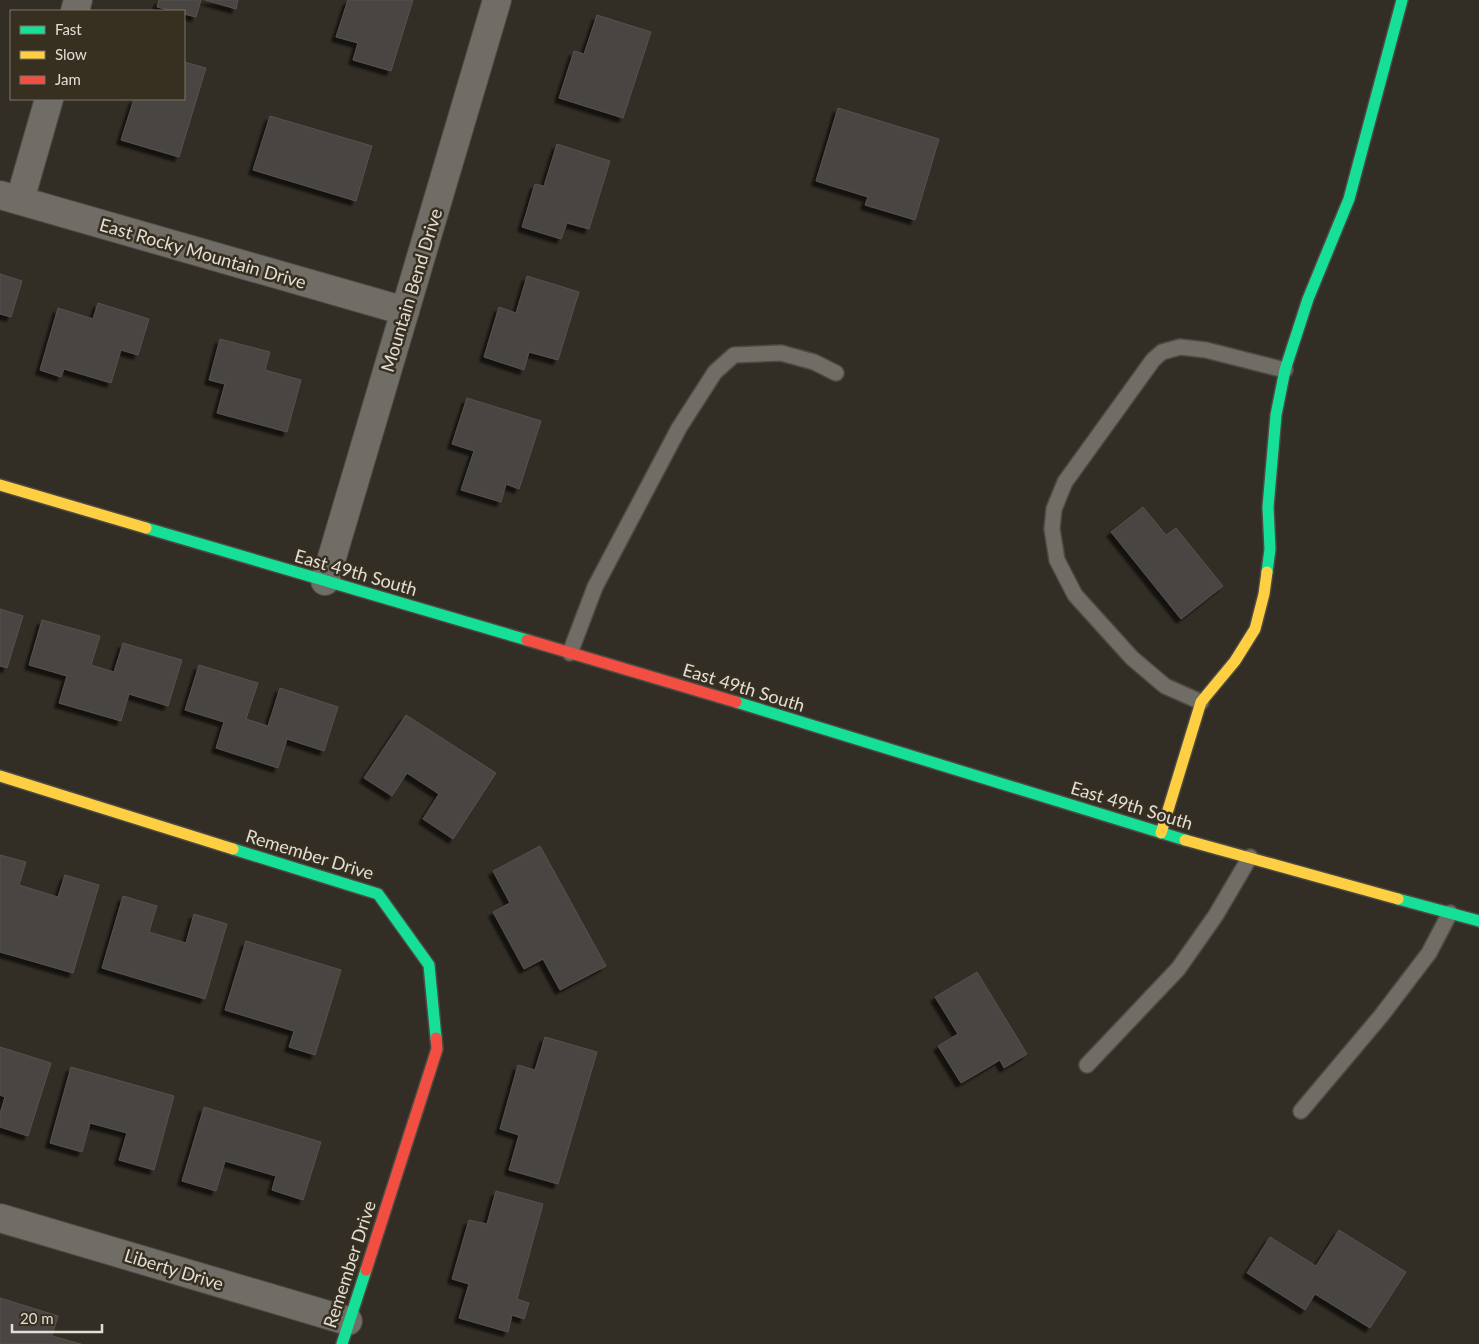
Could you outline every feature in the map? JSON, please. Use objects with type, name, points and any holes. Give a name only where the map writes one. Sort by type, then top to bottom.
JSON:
[{"type":"street","name":"Mountain Bend Drive","points":[[325,581],[497,0]]},
{"type":"street","points":[[1162,832],[1201,702],[1236,661],[1254,629],[1264,594],[1270,549],[1268,508],[1276,415],[1285,370],[1308,299],[1349,199],[1402,0]]},
{"type":"street","points":[[10,198],[49,100]]},
{"type":"street","name":"East Rocky Mountain Drive","points":[[10,198],[405,311]]},
{"type":"street","name":"East 49th South","points":[[0,485],[742,704],[1162,832],[1479,921]]},
{"type":"street","name":"Remember Drive","points":[[0,776],[378,894],[429,965],[437,1048],[345,1333]]},
{"type":"street","name":"Liberty Drive","points":[[0,1218],[345,1333]]},
{"type":"lane","points":[[1201,702],[1164,686],[1132,658],[1074,596],[1057,560],[1052,528],[1054,509],[1065,482],[1152,360],[1162,352],[1180,347],[1206,350],[1285,370]]},
{"type":"lane","points":[[570,653],[595,587],[679,428],[715,372],[734,355],[781,353],[814,362],[836,373]]},
{"type":"lane","points":[[1087,1065],[1178,969],[1216,915],[1250,857]]},
{"type":"lane","points":[[1300,1112],[1381,1016],[1429,953],[1450,913]]},
{"type":"building","points":[[159,0],[201,0],[196,17],[185,14],[185,10],[170,10],[157,7]]},
{"type":"building","points":[[205,0],[238,0],[236,9]]},
{"type":"building","points":[[348,0],[413,0],[391,71],[353,60],[358,43],[336,37]]},
{"type":"building","points":[[597,15],[651,32],[623,118],[559,98],[574,51],[584,54]]},
{"type":"building","points":[[185,62],[206,68],[179,157],[121,140],[134,100],[185,100]]},
{"type":"building","points":[[838,108],[939,139],[915,220],[865,205],[868,197],[816,181]]},
{"type":"building","points":[[270,116],[372,146],[356,201],[253,170]]},
{"type":"building","points":[[557,144],[610,161],[589,229],[567,223],[561,239],[522,227],[535,184],[544,186]]},
{"type":"building","points":[[0,274],[22,281],[11,317],[0,314]]},
{"type":"building","points":[[527,276],[579,292],[558,360],[529,352],[524,370],[484,357],[499,307],[516,313]]},
{"type":"building","points":[[98,303],[149,319],[138,355],[121,350],[111,383],[64,369],[61,377],[40,370],[58,308],[93,319]]},
{"type":"building","points":[[220,339],[270,352],[265,370],[301,380],[287,432],[217,413],[225,384],[209,380]]},
{"type":"building","points":[[467,398],[541,421],[519,489],[506,484],[501,502],[461,490],[474,451],[452,444]]},
{"type":"building","points":[[1143,507],[1166,535],[1176,528],[1223,586],[1181,619],[1111,532]]},
{"type":"building","points":[[0,609],[23,616],[7,668],[0,666]]},
{"type":"building","points":[[42,620],[100,636],[91,665],[114,672],[123,643],[182,660],[168,706],[129,694],[121,721],[59,703],[67,676],[29,665]]},
{"type":"building","points":[[199,665],[258,683],[246,719],[268,726],[280,688],[338,707],[324,751],[287,739],[278,768],[216,748],[224,722],[185,710]]},
{"type":"building","points":[[406,715],[496,773],[453,839],[423,819],[439,794],[407,773],[392,796],[364,778]]},
{"type":"building","points":[[540,846],[606,966],[560,990],[543,959],[524,969],[493,912],[510,903],[493,871]]},
{"type":"building","points":[[0,855],[26,862],[19,885],[58,897],[65,875],[99,885],[73,973],[0,952]]},
{"type":"building","points":[[123,896],[157,906],[149,932],[186,943],[194,914],[227,924],[205,999],[102,968]]},
{"type":"building","points":[[246,941],[341,970],[315,1055],[289,1047],[294,1031],[225,1010]]},
{"type":"building","points":[[977,972],[1027,1054],[1004,1068],[1000,1060],[961,1083],[938,1046],[958,1034],[935,997]]},
{"type":"building","points":[[545,1037],[597,1052],[558,1184],[509,1170],[519,1135],[500,1129],[518,1065],[535,1070]]},
{"type":"building","points":[[0,1047],[51,1063],[28,1136],[0,1127],[0,1114],[5,1097],[0,1095]]},
{"type":"building","points":[[71,1067],[174,1096],[154,1170],[119,1160],[127,1133],[90,1123],[82,1152],[50,1143]]},
{"type":"building","points":[[204,1107],[321,1142],[303,1200],[272,1190],[276,1176],[225,1161],[216,1191],[182,1181]]},
{"type":"building","points":[[496,1191],[543,1204],[517,1299],[529,1303],[524,1319],[512,1315],[508,1332],[459,1318],[469,1284],[452,1279],[469,1220],[487,1224]]},
{"type":"building","points":[[1339,1230],[1406,1272],[1370,1328],[1315,1294],[1305,1310],[1247,1273],[1270,1237],[1316,1266]]},
{"type":"building","points":[[0,1298],[58,1316],[52,1336],[81,1344],[0,1344]]},
{"type":"traffic: fast","points":[[1267,572],[1270,549],[1268,507],[1276,415],[1285,370],[1308,299],[1349,199],[1402,0]]},
{"type":"traffic: fast","points":[[146,528],[527,640]]},
{"type":"traffic: fast","points":[[736,702],[1185,840]]},
{"type":"traffic: fast","points":[[233,849],[378,894],[429,965],[436,1038]]},
{"type":"traffic: fast","points":[[1398,899],[1479,921]]},
{"type":"traffic: fast","points":[[342,1344],[366,1270]]},
{"type":"traffic: slow","points":[[0,485],[146,528]]},
{"type":"traffic: slow","points":[[1161,833],[1201,702],[1235,661],[1255,629],[1264,594],[1267,572]]},
{"type":"traffic: slow","points":[[0,776],[233,849]]},
{"type":"traffic: slow","points":[[1185,840],[1398,899]]},
{"type":"traffic: jam","points":[[527,640],[736,702]]},
{"type":"traffic: jam","points":[[366,1270],[437,1049],[436,1038]]}]
